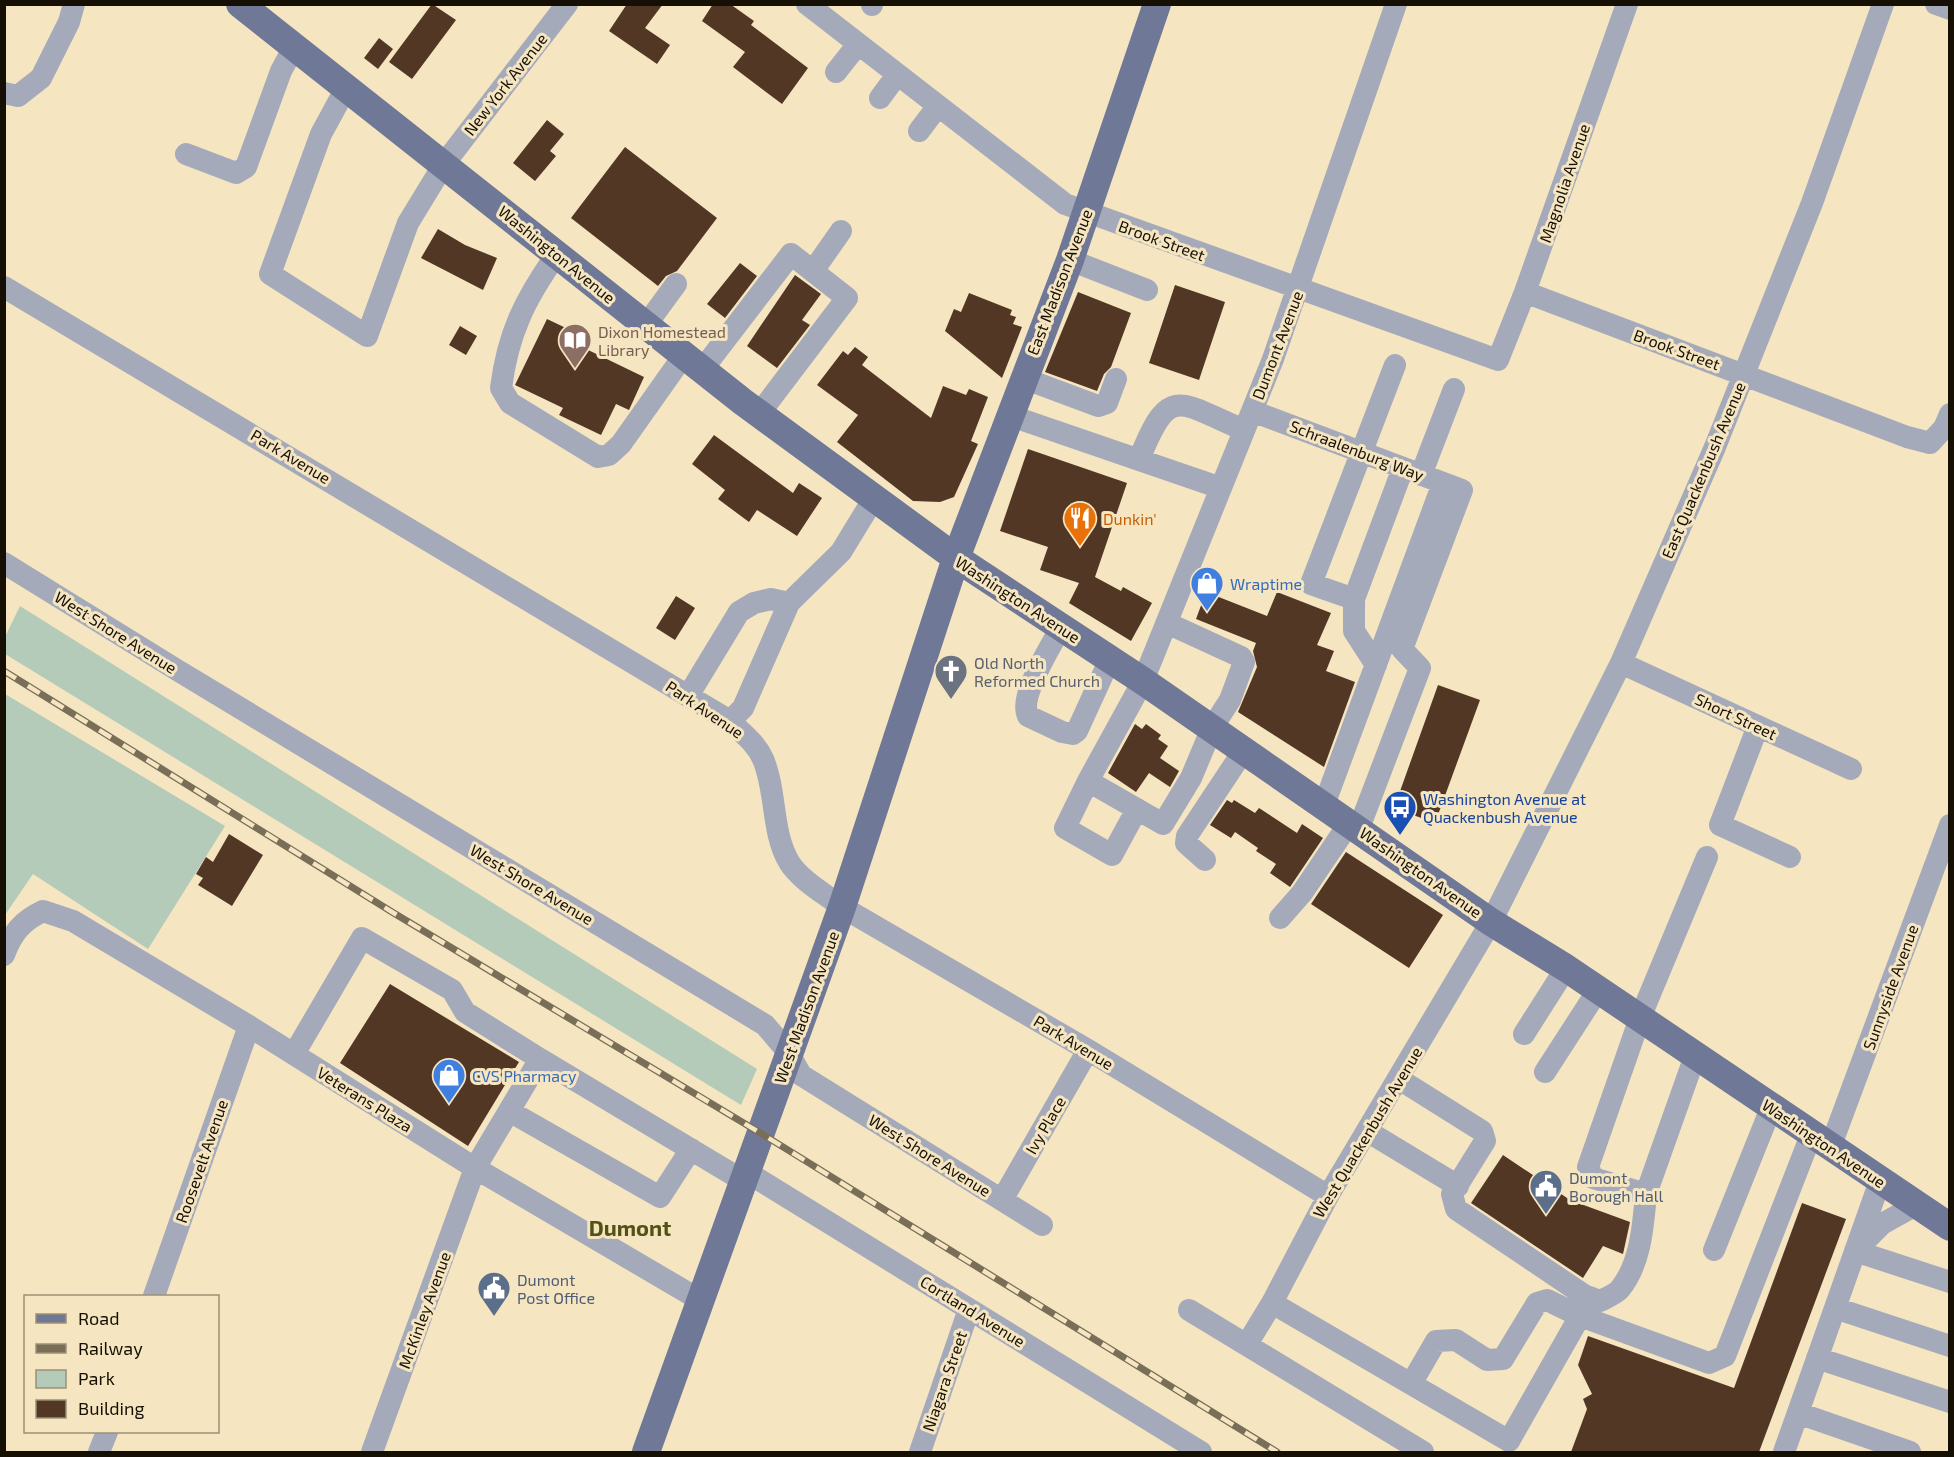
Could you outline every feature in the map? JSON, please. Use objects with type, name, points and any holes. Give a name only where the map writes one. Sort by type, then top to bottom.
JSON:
[{"type":"main road","name":"Washington Avenue","points":[[240,4],[759,414],[956,558],[1143,681],[1491,921],[1566,968],[1950,1227]]},
{"type":"main road","name":"East Madison Avenue","points":[[956,558],[1008,415],[1070,261],[1152,6]]},
{"type":"main road","name":"West Madison Avenue","points":[[646,1452],[842,907],[956,558]]},
{"type":"street","points":[[4,93],[18,96],[41,78],[69,22],[74,4]]},
{"type":"street","name":"New York Avenue","points":[[346,88],[321,134],[270,274],[367,336],[408,224],[444,164],[567,4]]},
{"type":"street","name":"Brook Street","points":[[807,4],[1065,204],[1498,360]]},
{"type":"street","name":"Dumont Avenue","points":[[1137,809],[1112,855],[1065,828],[1143,681],[1167,623],[1299,289],[1396,4]]},
{"type":"street","name":"Magnolia Avenue","points":[[1498,360],[1525,292],[1626,4]]},
{"type":"street","name":"East Quackenbush Avenue","points":[[1491,921],[1621,663],[1744,373],[1812,203],[1883,4]]},
{"type":"street","points":[[1936,4],[1950,9]]},
{"type":"street","points":[[836,72],[858,44]]},
{"type":"street","points":[[186,154],[236,173],[246,167],[281,71],[294,47]]},
{"type":"street","points":[[880,98],[897,75]]},
{"type":"street","points":[[919,130],[938,106]]},
{"type":"street","points":[[813,271],[841,231]]},
{"type":"street","points":[[557,254],[531,289],[518,317],[504,366],[501,388],[510,403],[598,457],[609,455],[791,254],[847,298],[759,414]]},
{"type":"street","points":[[1070,261],[1147,290]]},
{"type":"street","points":[[646,325],[676,284]]},
{"type":"street","name":"Park Avenue","points":[[4,286],[730,722],[750,740],[763,759],[772,792],[780,843],[790,864],[842,907],[1088,1050],[1328,1196]]},
{"type":"street","name":"Brook Street","points":[[1525,292],[1744,373],[1907,437],[1930,443],[1944,428],[1950,414]]},
{"type":"street","points":[[1354,599],[1311,584],[1395,365]]},
{"type":"street","points":[[1023,378],[1098,406],[1107,403],[1116,379]]},
{"type":"street","points":[[1376,665],[1354,631],[1354,599],[1412,471],[1454,389]]},
{"type":"street","name":"Schraalenburg Way","points":[[1139,460],[1153,425],[1163,410],[1183,404],[1362,453],[1452,486]]},
{"type":"street","points":[[1008,415],[1221,488]]},
{"type":"street","points":[[1280,918],[1354,825],[1420,668],[1402,649],[1444,539],[1452,486]]},
{"type":"street","points":[[1324,805],[1376,665],[1452,486]]},
{"type":"street","points":[[730,722],[742,708],[789,603],[841,552],[874,498]]},
{"type":"street","name":"West Shore Avenue","points":[[4,563],[765,1025],[788,1052],[801,1075],[1042,1225]]},
{"type":"street","points":[[688,696],[739,612],[754,603],[771,599],[789,603]]},
{"type":"street","points":[[1088,781],[1163,824],[1191,778],[1212,728],[1230,700],[1243,668],[1243,659],[1167,623]]},
{"type":"street","points":[[1061,627],[1028,693],[1024,709],[1028,716],[1062,732],[1073,734],[1077,730],[1110,659]]},
{"type":"street","name":"Short Street","points":[[1621,663],[1851,769]]},
{"type":"street","points":[[1758,726],[1720,825],[1790,857]]},
{"type":"street","points":[[1205,860],[1186,843],[1187,836],[1244,750]]},
{"type":"street","name":"Sunnyside Avenue","points":[[1411,1384],[1436,1341],[1456,1340],[1487,1360],[1503,1359],[1537,1303],[1547,1300],[1580,1316],[1709,1363],[1725,1356],[1821,1141],[1950,825]]},
{"type":"street","points":[[1646,1194],[1593,1178],[1588,1167],[1640,1018],[1707,857]]},
{"type":"street","name":"Veterans Plaza","points":[[4,955],[12,935],[28,918],[43,911],[73,921],[249,1026],[475,1168],[700,1300]]},
{"type":"street","name":"West Quackenbush Avenue","points":[[1247,1344],[1272,1303],[1328,1196],[1491,921]]},
{"type":"street","name":"Cortland Avenue","points":[[294,1054],[362,938],[439,981],[452,990],[465,1012],[540,1059],[969,1309],[1198,1452]]},
{"type":"street","points":[[1524,1034],[1566,968]]},
{"type":"street","points":[[1545,1072],[1598,990]]},
{"type":"street","name":"Roosevelt Avenue","points":[[154,1295],[249,1026]]},
{"type":"street","name":"Ivy Place","points":[[1002,1200],[1088,1050]]},
{"type":"street","points":[[1399,1079],[1482,1131],[1485,1141],[1452,1194],[1456,1209],[1584,1295],[1600,1301],[1619,1291],[1634,1264],[1642,1233],[1646,1194],[1695,1056]]},
{"type":"street","name":"McKinley Avenue","points":[[372,1452],[475,1168],[540,1059]]},
{"type":"street","points":[[1714,1250],[1771,1108]]},
{"type":"street","points":[[509,1111],[660,1197],[691,1149]]},
{"type":"street","points":[[1367,1131],[1458,1186]]},
{"type":"street","points":[[1784,1452],[1880,1181]]},
{"type":"street","points":[[1855,1251],[1882,1224],[1916,1205]]},
{"type":"street","points":[[1855,1251],[1950,1282]]},
{"type":"street","points":[[1272,1303],[1513,1447],[1580,1316]]},
{"type":"street","points":[[1835,1308],[1950,1346]]},
{"type":"street","name":"Niagara Street","points":[[920,1452],[969,1309]]},
{"type":"street","points":[[1189,1310],[1423,1452]]},
{"type":"street","points":[[1817,1358],[1950,1402]]},
{"type":"street","points":[[1798,1413],[1910,1452]]},
{"type":"street","points":[[99,1452],[106,1433]]},
{"type":"green space","points":[[20,606],[757,1069],[741,1105],[5,654],[5,637]]},
{"type":"green space","points":[[5,694],[225,826],[148,949],[33,874],[5,915]]},
{"type":"building","points":[[432,4],[456,20],[412,79],[389,62]]},
{"type":"building","points":[[627,4],[663,4],[645,28],[670,45],[657,64],[609,31]]},
{"type":"building","points":[[713,4],[730,4],[754,21],[751,25],[808,68],[782,104],[733,67],[745,52],[702,21]]},
{"type":"building","points":[[379,38],[393,49],[378,69],[364,58]]},
{"type":"building","points":[[547,120],[564,134],[550,151],[556,156],[535,181],[513,163]]},
{"type":"building","points":[[625,147],[717,218],[677,271],[666,276],[658,286],[571,218]]},
{"type":"building","points":[[438,229],[465,245],[497,258],[483,290],[421,258]]},
{"type":"building","points":[[740,263],[757,276],[725,318],[707,304]]},
{"type":"building","points":[[795,275],[821,294],[802,320],[810,325],[777,368],[747,346]]},
{"type":"building","points":[[1175,285],[1225,302],[1199,380],[1149,363]]},
{"type":"building","points":[[1078,292],[1131,313],[1111,367],[1104,374],[1097,391],[1045,372]]},
{"type":"building","points":[[969,293],[1012,310],[1010,315],[1016,317],[1013,324],[1022,327],[1002,378],[945,331],[954,309],[961,312]]},
{"type":"building","name":"Dixon Homestead Library","points":[[547,319],[587,338],[582,347],[644,377],[629,410],[616,404],[601,435],[559,415],[563,408],[515,385]]},
{"type":"building","points":[[460,326],[477,336],[466,355],[449,345]]},
{"type":"building","points":[[855,347],[868,357],[862,365],[931,418],[943,386],[966,395],[969,389],[988,397],[971,441],[978,444],[954,497],[940,502],[913,501],[837,442],[858,415],[817,385],[843,351],[848,355]]},
{"type":"building","points":[[714,435],[793,493],[799,483],[822,498],[797,536],[757,510],[749,522],[718,499],[725,490],[692,464]]},
{"type":"building","points":[[1028,449],[1127,483],[1095,577],[1121,591],[1123,587],[1152,603],[1131,641],[1069,603],[1079,583],[1040,570],[1048,547],[1000,531]]},
{"type":"building","points":[[1206,592],[1267,616],[1277,592],[1331,613],[1317,645],[1334,651],[1326,671],[1355,682],[1324,767],[1238,712],[1257,667],[1253,651],[1256,643],[1196,619]]},
{"type":"building","points":[[676,596],[695,608],[675,640],[656,628]]},
{"type":"building","points":[[1438,685],[1480,700],[1435,823],[1394,808]]},
{"type":"building","points":[[1135,724],[1142,729],[1146,724],[1161,735],[1158,739],[1168,746],[1160,758],[1179,771],[1170,787],[1149,773],[1136,792],[1108,773]]},
{"type":"building","points":[[1227,800],[1232,803],[1234,800],[1255,813],[1259,808],[1297,833],[1302,824],[1323,838],[1290,887],[1270,873],[1276,864],[1256,851],[1258,848],[1235,832],[1231,838],[1210,825]]},
{"type":"building","points":[[229,834],[263,855],[232,906],[198,885],[203,878],[196,874],[206,857],[213,862]]},
{"type":"building","points":[[1346,852],[1443,915],[1409,968],[1311,904]]},
{"type":"building","name":"CVS Pharmacy","points":[[390,984],[519,1062],[468,1146],[340,1063]]},
{"type":"building","name":"Dumont Borough Hall","points":[[1503,1155],[1570,1200],[1630,1222],[1623,1254],[1603,1246],[1583,1278],[1471,1203]]},
{"type":"building","points":[[1802,1203],[1846,1219],[1759,1452],[1571,1452],[1587,1409],[1583,1399],[1592,1394],[1578,1365],[1588,1336],[1734,1388]]},
{"type":"railway","points":[[4,671],[392,912],[762,1134],[1277,1452]]},
{"type":"place","name":"Dixon Homestead Library","points":[[575,369]]},
{"type":"place","name":"Dunkin'","points":[[1080,547]]},
{"type":"place","name":"Wraptime","points":[[1207,612]]},
{"type":"place","name":"Old North Reformed Church","points":[[951,700]]},
{"type":"place","name":"Washington Avenue at Quackenbush Avenue","points":[[1400,836]]},
{"type":"place","name":"CVS Pharmacy","points":[[449,1104]]},
{"type":"place","name":"Dumont Borough Hall","points":[[1546,1215]]},
{"type":"place","name":"Dumont Post Office","points":[[494,1317]]},
{"type":"district","name":"Dumont","points":[[630,1227]]}]
